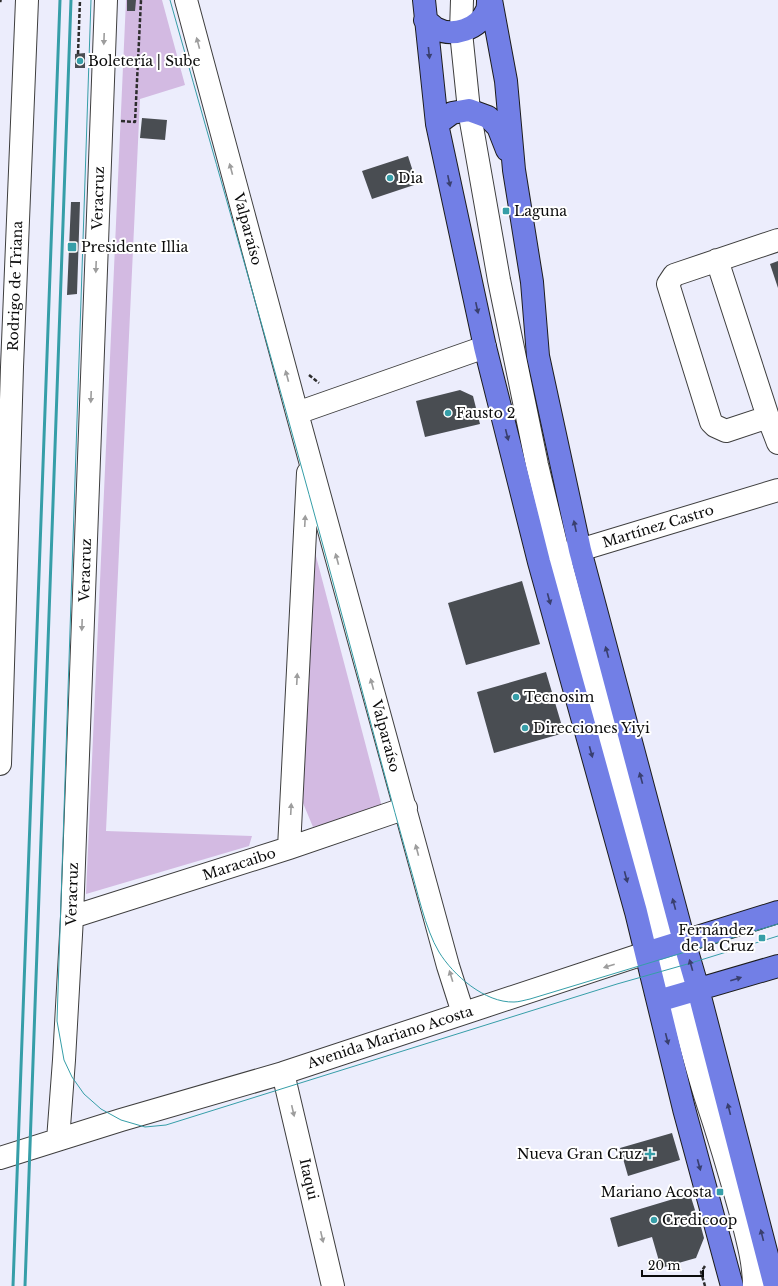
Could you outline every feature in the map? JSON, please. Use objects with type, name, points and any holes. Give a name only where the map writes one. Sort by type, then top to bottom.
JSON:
[{"type":"main road","points":[[423,6],[436,28],[448,32],[461,32],[477,24],[487,10],[489,0]]},
{"type":"main road","points":[[489,0],[499,41],[506,81],[514,170],[532,282],[538,356],[665,947],[667,998],[684,1109],[727,1285]]},
{"type":"main road","points":[[423,6],[437,124],[485,347],[538,562],[665,947],[698,989],[766,1277]]},
{"type":"main road","points":[[437,124],[452,113],[469,110],[488,117],[498,126],[514,170]]},
{"type":"main road","name":"Avenida Mariano Acosta","points":[[665,947],[778,912]]},
{"type":"main road","points":[[667,998],[778,966]]},
{"type":"street","name":"Rodrigo de Triana","points":[[0,764],[12,367],[28,0]]},
{"type":"street","name":"Veracruz","points":[[58,1140],[72,918],[106,0]]},
{"type":"street","name":"Valparaíso","points":[[186,0],[448,966],[463,1013]]},
{"type":"street","points":[[453,0],[461,32]]},
{"type":"street","points":[[462,0],[461,32],[469,110],[498,280],[537,465],[559,556],[665,947]]},
{"type":"street","points":[[768,417],[726,431],[715,426],[711,422],[668,284],[674,275],[778,240]]},
{"type":"street","points":[[717,260],[768,417],[778,443]]},
{"type":"street","points":[[297,413],[485,347]]},
{"type":"street","name":"Valparaíso","points":[[289,848],[307,484],[310,459]]},
{"type":"street","name":"Martínez Castro","points":[[538,562],[778,490]]},
{"type":"street","name":"Maracaibo","points":[[72,918],[289,848],[406,808]]},
{"type":"street","name":"Avenida Mariano Acosta","points":[[0,1158],[283,1073],[665,947]]},
{"type":"street","points":[[667,998],[705,1092],[720,1139],[749,1246],[766,1277],[727,1285]]},
{"type":"street","name":"Itaqui","points":[[283,1073],[334,1286]]},
{"type":"path","points":[[78,54],[80,0]]},
{"type":"path","points":[[101,121],[135,122],[141,0]]},
{"type":"shaded area","points":[[126,0],[162,0],[185,85],[140,99],[106,831],[252,836],[249,846],[86,894]]},
{"type":"shaded area","points":[[312,541],[382,807],[313,827],[303,803]]},
{"type":"building","points":[[127,0],[136,0],[135,11],[127,11]]},
{"type":"building","points":[[85,53],[85,68],[75,68],[75,54]]},
{"type":"building","points":[[142,118],[167,120],[165,140],[140,138]]},
{"type":"building","name":"Dia","points":[[408,156],[417,184],[372,199],[362,171]]},
{"type":"building","points":[[71,202],[80,202],[77,294],[67,295]]},
{"type":"building","points":[[778,261],[778,288],[770,264]]},
{"type":"building","name":"Fausto 2","points":[[460,390],[473,396],[480,424],[425,437],[416,401]]},
{"type":"building","points":[[522,581],[540,644],[466,665],[448,603]]},
{"type":"building","points":[[546,672],[564,733],[494,753],[477,692]]},
{"type":"building","name":"Nueva Gran Cruz","points":[[672,1133],[680,1160],[628,1176],[620,1148]]},
{"type":"building","name":"Credicoop","points":[[690,1194],[699,1223],[687,1227],[700,1223],[704,1238],[696,1258],[661,1268],[652,1237],[618,1247],[610,1218]]},
{"type":"tram line","points":[[91,0],[57,1021],[64,1060],[72,1077],[84,1094],[101,1109],[121,1120],[145,1127],[166,1125],[617,984],[778,936]]},
{"type":"tram line","points":[[170,0],[332,577],[418,897],[425,921],[439,952],[445,961],[461,978],[481,993],[503,1001],[516,1002],[778,924]]},
{"type":"railway","points":[[13,1286],[60,0]]},
{"type":"railway","points":[[25,1286],[71,0]]},
{"type":"place","name":"Boletería | Sube","points":[[80,61]]},
{"type":"place","name":"Dia","points":[[390,178]]},
{"type":"place","name":"Laguna","points":[[506,211]]},
{"type":"place","name":"Presidente Illia","points":[[72,247]]},
{"type":"place","name":"Fausto 2","points":[[448,413]]},
{"type":"place","name":"Tecnosim","points":[[516,697]]},
{"type":"place","name":"Direcciones Yiyi","points":[[525,728]]},
{"type":"place","name":"Fernández de la Cruz","points":[[762,938]]},
{"type":"place","name":"Nueva Gran Cruz","points":[[650,1154]]},
{"type":"place","name":"Mariano Acosta","points":[[720,1192]]},
{"type":"place","name":"Credicoop","points":[[654,1220]]}]
